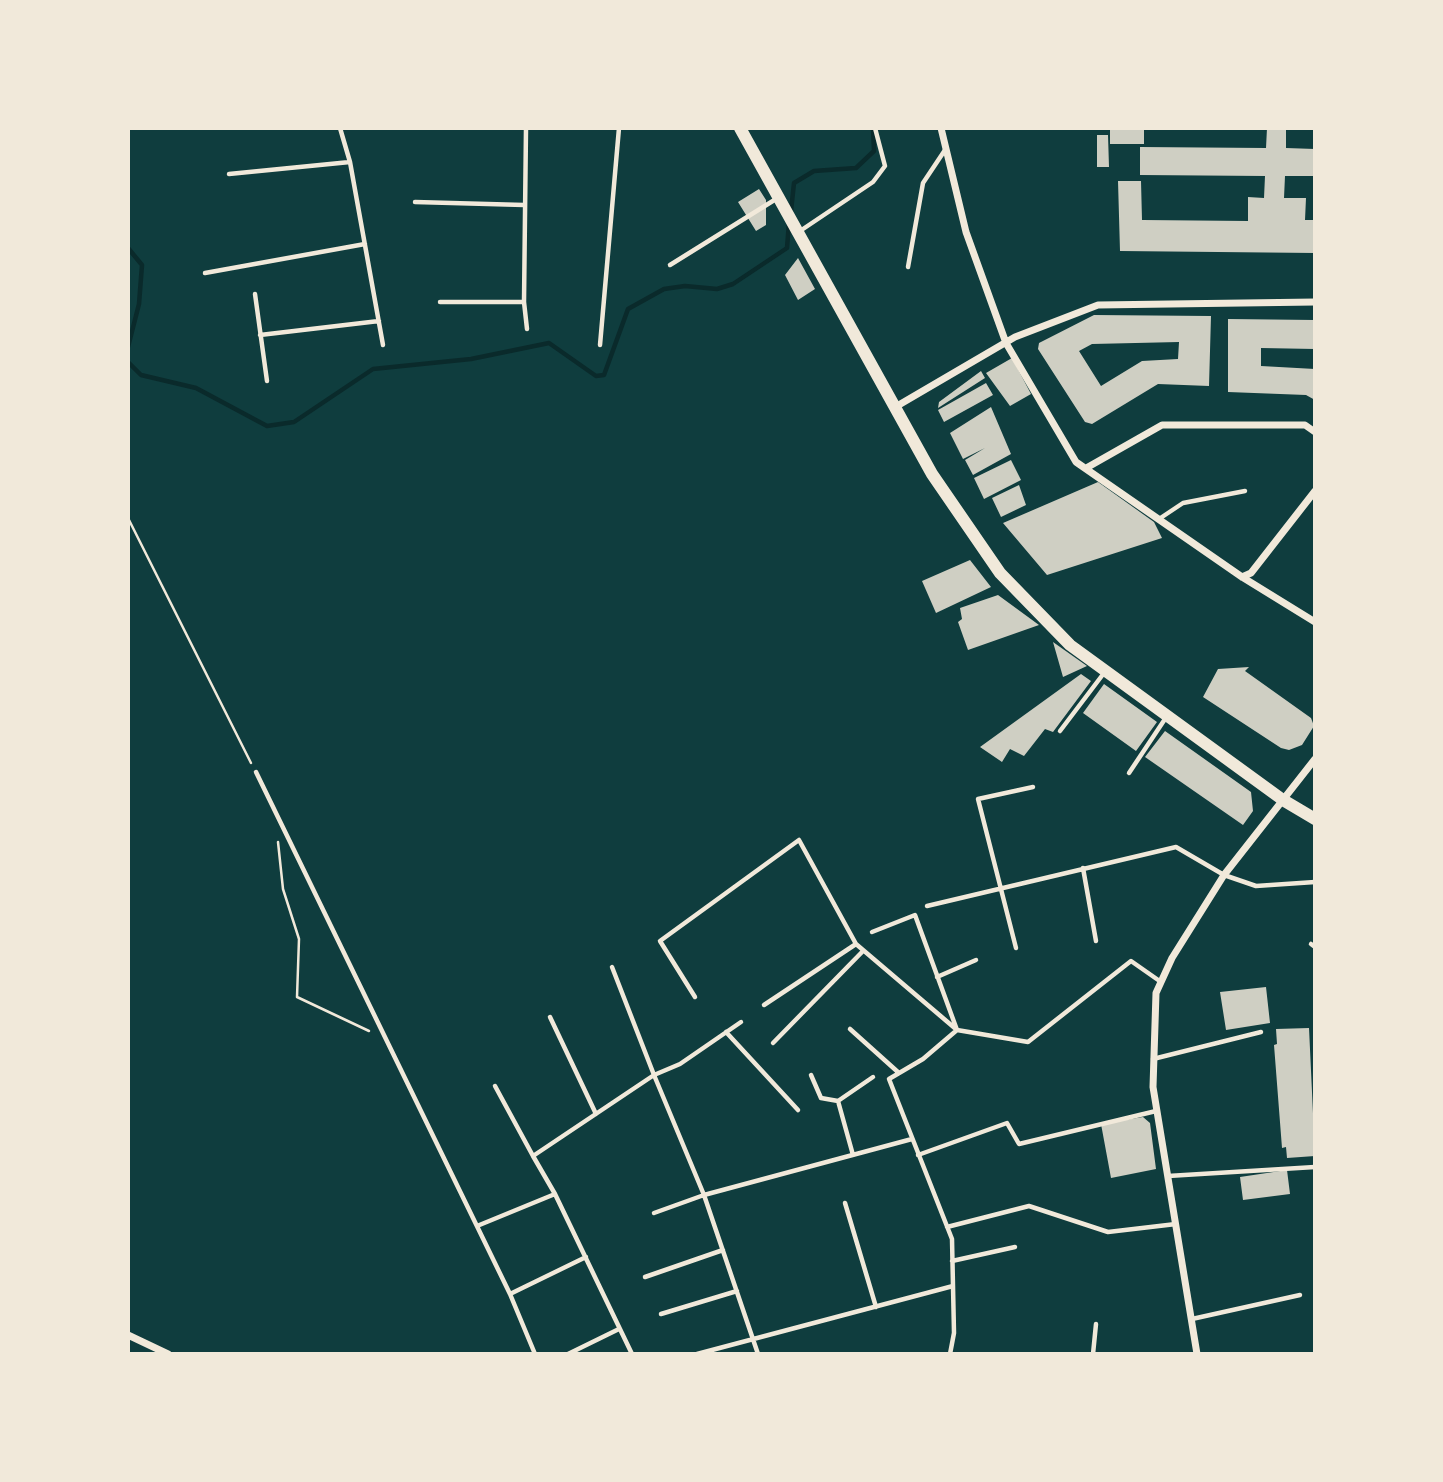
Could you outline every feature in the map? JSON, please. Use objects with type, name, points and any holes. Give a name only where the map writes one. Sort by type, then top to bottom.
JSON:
[{"type":"street","points":[[740,128],[932,474],[1000,573],[1070,645],[1283,800],[1315,819]]},
{"type":"street","points":[[941,128],[966,232],[1006,342],[1076,462],[1088,467],[1104,483],[1242,577],[1315,622]]},
{"type":"street","points":[[897,407],[1006,342],[1098,304],[1315,302]]},
{"type":"street","points":[[1088,467],[1162,425],[1305,425],[1315,432]]},
{"type":"street","points":[[1242,577],[1251,573],[1315,491]]},
{"type":"street","points":[[1197,1354],[1153,1087],[1156,993],[1172,958],[1224,875],[1315,759]]},
{"type":"street","points":[[128,1335],[168,1354]]},
{"type":"lane","points":[[340,128],[350,162],[383,345]]},
{"type":"lane","points":[[526,128],[524,302],[527,329]]},
{"type":"lane","points":[[600,345],[619,128]]},
{"type":"lane","points":[[800,232],[873,183],[885,166],[875,128]]},
{"type":"lane","points":[[908,267],[923,183],[946,149]]},
{"type":"lane","points":[[229,174],[350,162]]},
{"type":"lane","points":[[670,265],[779,197]]},
{"type":"lane","points":[[415,202],[524,205]]},
{"type":"lane","points":[[205,273],[365,244]]},
{"type":"lane","points":[[255,294],[267,381]]},
{"type":"lane","points":[[440,302],[524,302]]},
{"type":"lane","points":[[260,335],[379,321]]},
{"type":"lane","points":[[1159,519],[1183,503],[1245,491]]},
{"type":"lane","points":[[1060,730],[1105,671]]},
{"type":"lane","points":[[1129,773],[1168,716]]},
{"type":"lane","points":[[256,772],[382,1036],[510,1294],[535,1354]]},
{"type":"lane","points":[[1016,948],[978,799],[1033,787]]},
{"type":"lane","points":[[695,997],[660,941],[799,840],[856,944],[957,1030],[1028,1042],[1130,961],[1161,982]]},
{"type":"lane","points":[[927,906],[1176,847],[1224,875],[1256,886],[1315,882]]},
{"type":"lane","points":[[1083,868],[1096,941]]},
{"type":"lane","points":[[872,932],[915,915],[957,1030]]},
{"type":"lane","points":[[764,1004],[856,944]]},
{"type":"lane","points":[[773,1043],[863,951]]},
{"type":"lane","points":[[937,976],[976,960]]},
{"type":"lane","points":[[612,967],[704,1195],[758,1354]]},
{"type":"lane","points":[[550,1017],[596,1114]]},
{"type":"lane","points":[[533,1156],[654,1075],[680,1064],[740,1022]]},
{"type":"lane","points":[[850,1029],[899,1073]]},
{"type":"lane","points":[[950,1354],[954,1333],[952,1239],[889,1079],[923,1059],[957,1030]]},
{"type":"lane","points":[[726,1032],[799,1110]]},
{"type":"lane","points":[[1153,1059],[1261,1032]]},
{"type":"lane","points":[[811,1075],[821,1098],[838,1101],[873,1077]]},
{"type":"lane","points":[[495,1086],[555,1194],[632,1354]]},
{"type":"lane","points":[[838,1101],[853,1155]]},
{"type":"lane","points":[[918,1155],[1007,1123],[1019,1144],[1157,1111]]},
{"type":"lane","points":[[654,1213],[704,1195],[912,1139]]},
{"type":"lane","points":[[1168,1176],[1315,1167]]},
{"type":"lane","points":[[477,1226],[555,1194]]},
{"type":"lane","points":[[845,1203],[876,1307]]},
{"type":"lane","points":[[947,1227],[1029,1206],[1108,1231],[1176,1224]]},
{"type":"lane","points":[[952,1261],[1015,1247]]},
{"type":"lane","points":[[645,1277],[723,1250]]},
{"type":"lane","points":[[510,1294],[586,1257]]},
{"type":"lane","points":[[697,1354],[953,1286]]},
{"type":"lane","points":[[661,1314],[737,1291]]},
{"type":"lane","points":[[1191,1319],[1300,1295]]},
{"type":"lane","points":[[1093,1354],[1096,1324]]},
{"type":"lane","points":[[568,1354],[620,1329]]},
{"type":"path","points":[[128,518],[256,772]]},
{"type":"path","points":[[278,839],[283,889],[299,939],[297,997],[382,1036]]},
{"type":"building","points":[[1110,128],[1144,128],[1144,144],[1110,144]]},
{"type":"building","points":[[1267,128],[1286,128],[1286,148],[1315,149],[1315,176],[1285,176],[1284,198],[1306,198],[1305,220],[1315,220],[1315,253],[1120,251],[1118,181],[1141,181],[1142,220],[1248,221],[1248,197],[1264,198],[1265,176],[1140,175],[1140,147],[1266,148]]},
{"type":"building","points":[[1097,135],[1108,135],[1109,167],[1097,167]]},
{"type":"building","points":[[759,189],[766,200],[766,225],[756,231],[738,202]]},
{"type":"building","points":[[798,258],[815,289],[798,300],[785,275]]},
{"type":"building","points":[[1094,315],[1211,316],[1209,386],[1158,384],[1092,424],[1085,422],[1038,349],[1039,343]],"holes":[[[1179,342],[1178,359],[1142,361],[1101,386],[1079,351],[1092,344]]]},
{"type":"building","points":[[1228,319],[1315,320],[1315,349],[1261,348],[1261,366],[1315,369],[1315,400],[1306,395],[1228,392]]},
{"type":"building","points":[[1012,358],[1031,394],[1010,406],[986,373]]},
{"type":"building","points":[[981,371],[985,378],[938,408],[939,402]]},
{"type":"building","points":[[986,383],[993,395],[944,422],[938,410]]},
{"type":"building","points":[[991,407],[1011,454],[973,475],[965,460],[985,448],[963,459],[950,433]]},
{"type":"building","points":[[1011,460],[1021,480],[984,499],[974,478]]},
{"type":"building","points":[[1098,482],[1154,522],[1162,538],[1047,575],[1003,523]]},
{"type":"building","points":[[1019,485],[1026,505],[1001,517],[992,498]]},
{"type":"building","points":[[970,560],[991,587],[936,613],[922,581]]},
{"type":"building","points":[[998,595],[1039,625],[968,650],[958,622],[962,619],[960,608]]},
{"type":"building","points":[[1053,642],[1087,666],[1063,677]]},
{"type":"building","points":[[1249,667],[1245,671],[1311,718],[1314,726],[1302,745],[1289,750],[1281,748],[1203,697],[1218,669]]},
{"type":"building","points":[[1081,674],[1091,681],[1053,732],[1045,729],[1024,756],[1010,749],[1002,762],[980,747]]},
{"type":"building","points":[[1104,684],[1157,722],[1136,751],[1083,713]]},
{"type":"building","points":[[1165,731],[1251,792],[1253,811],[1243,825],[1145,757]]},
{"type":"building","points":[[1266,987],[1270,1023],[1226,1030],[1220,992]]},
{"type":"building","points":[[1309,1028],[1315,1156],[1287,1158],[1286,1147],[1282,1148],[1274,1045],[1277,1044],[1276,1029]]},
{"type":"building","points":[[1143,1117],[1150,1123],[1156,1169],[1111,1178],[1101,1124]]},
{"type":"building","points":[[1287,1170],[1290,1194],[1243,1200],[1240,1177]]},
{"type":"waterway","points":[[791,211],[794,183],[814,171],[856,168],[874,151],[873,128]]},
{"type":"waterway","points":[[128,362],[141,375],[196,388],[267,426],[294,422],[373,369],[471,359],[549,343],[596,376],[604,375],[628,309],[664,289],[685,286],[717,289],[733,284],[787,248],[789,223]]},
{"type":"waterway","points":[[128,248],[142,265],[139,304],[128,347]]}]
